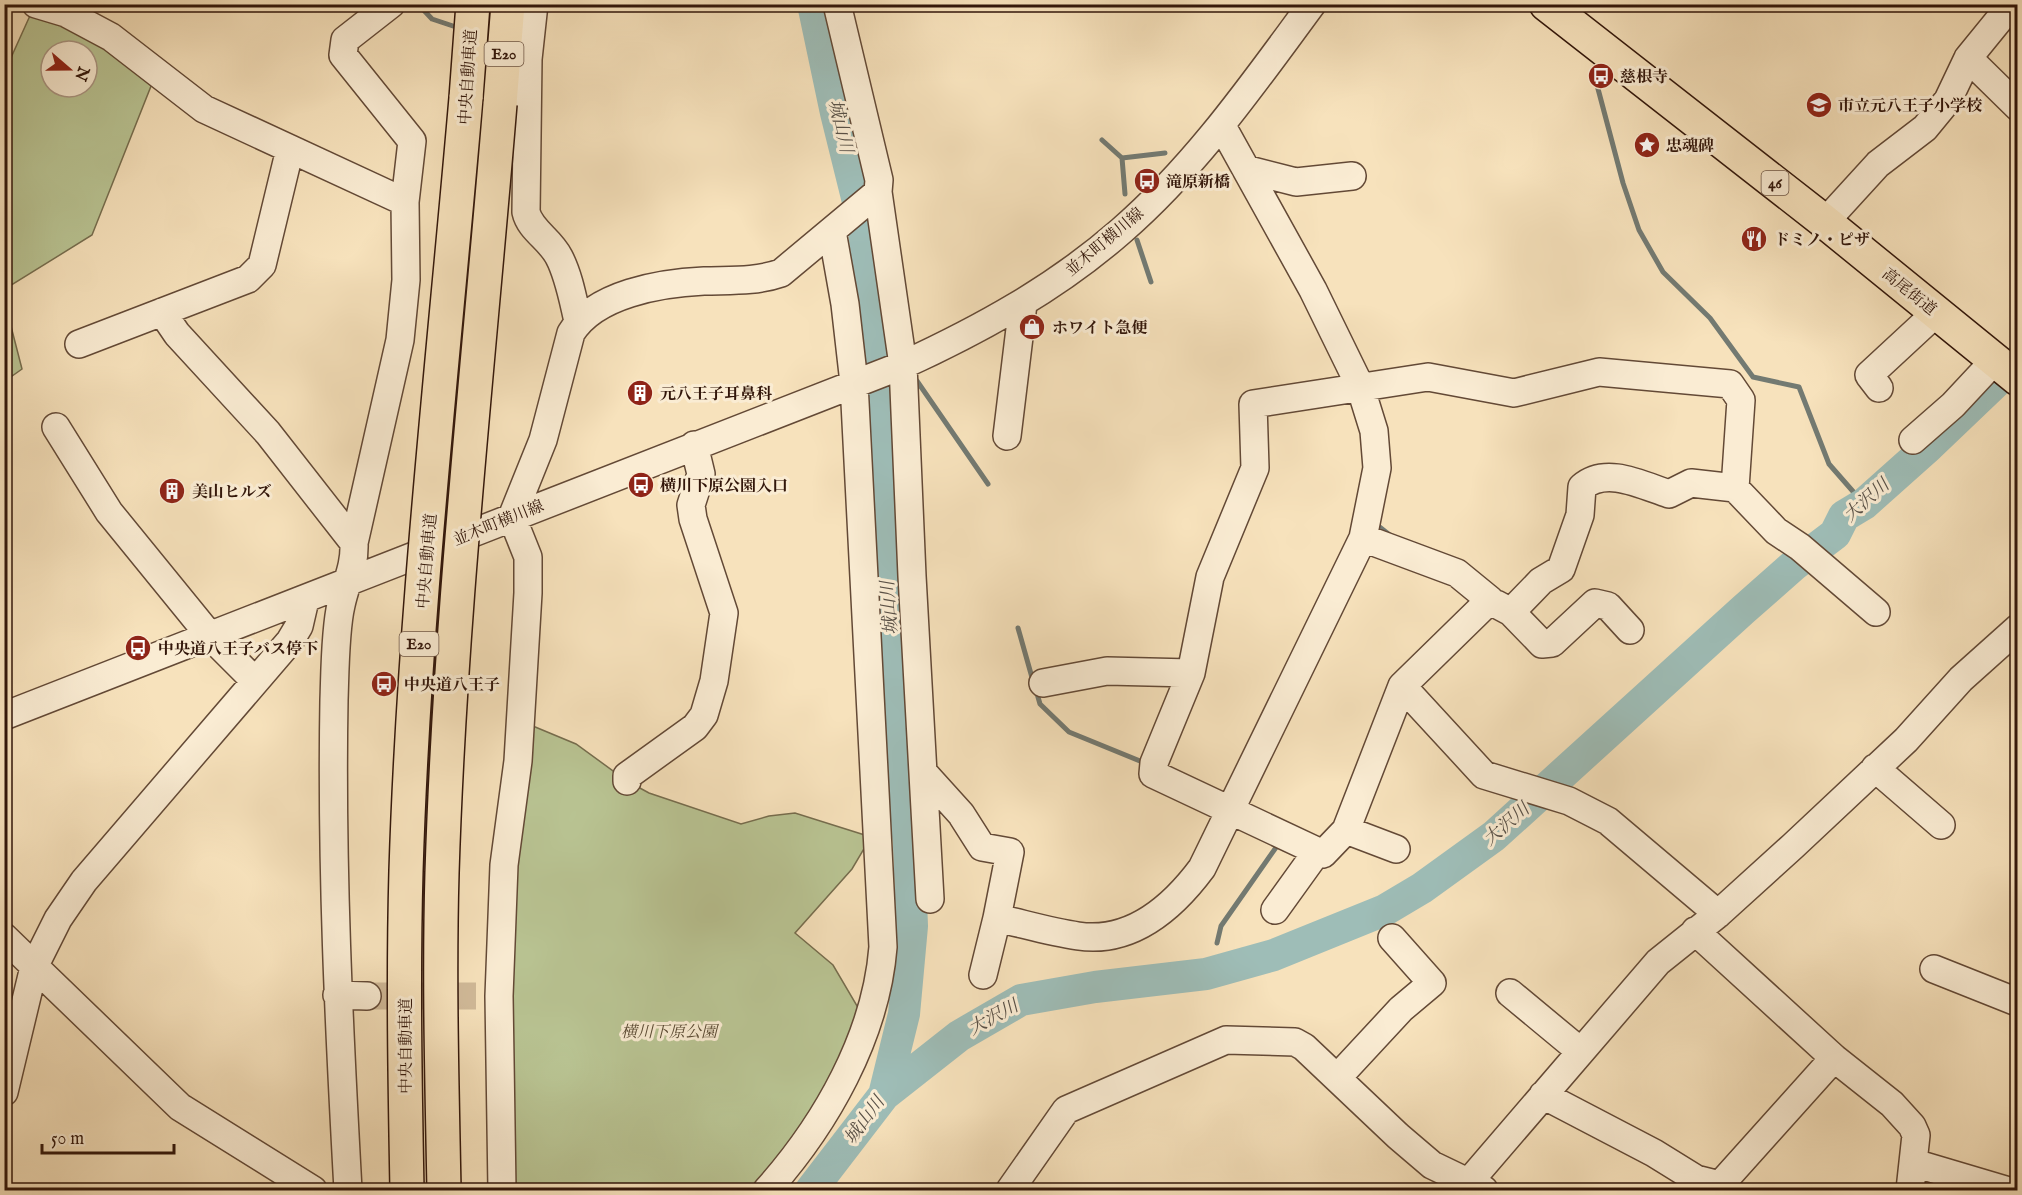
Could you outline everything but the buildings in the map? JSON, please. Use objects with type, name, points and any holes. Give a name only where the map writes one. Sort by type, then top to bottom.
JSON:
[{"type":"main road","name":"中央自動車道","points":[[407,1191],[404,1044],[407,847],[417,662],[473,4]]},
{"type":"main road","name":"E20","points":[[444,1191],[441,1047],[442,873],[453,667],[508,4]]},
{"type":"main road","name":"高尾街道","points":[[1546,4],[1825,222],[2005,368]]},
{"type":"street","points":[[36,4],[66,14],[111,36],[204,109],[405,202]]},
{"type":"street","points":[[348,1191],[337,995],[333,838],[334,697],[340,605],[350,581],[355,560],[354,543],[400,340],[406,280],[405,202],[412,141],[410,135],[343,56],[345,40],[391,4]]},
{"type":"street","points":[[534,4],[528,59],[526,212],[529,224],[547,237],[560,257],[578,321]]},
{"type":"street","points":[[837,4],[879,180],[875,195],[900,366],[905,416],[930,899]]},
{"type":"street","name":"並木町横川線","points":[[900,366],[951,343],[1023,304],[1121,231],[1222,126],[1312,4]]},
{"type":"street","points":[[1825,222],[1878,164],[1924,128],[1948,100],[1968,58],[2012,4]]},
{"type":"street","points":[[1968,58],[2018,107]]},
{"type":"street","points":[[997,918],[1080,936],[1112,934],[1142,925],[1170,906],[1185,891],[1202,868],[1231,812],[1363,538],[1377,468],[1374,431],[1360,386],[1313,290],[1249,170],[1222,126]]},
{"type":"street","points":[[79,344],[248,279],[262,265],[290,149]]},
{"type":"street","points":[[1249,170],[1296,182],[1352,176]]},
{"type":"street","points":[[502,1191],[490,996],[518,761],[528,592],[528,557],[512,517],[543,440],[571,333],[578,321],[603,305],[630,294],[679,283],[764,279],[781,273],[875,195]]},
{"type":"street","points":[[767,1191],[805,1141],[855,1054],[868,1026],[881,969],[883,925],[856,382],[836,226]]},
{"type":"street","points":[[1007,436],[1023,304]]},
{"type":"street","points":[[162,312],[177,334],[268,433],[354,543]]},
{"type":"street","points":[[1878,388],[1869,375],[1937,312]]},
{"type":"street","points":[[856,382],[900,366]]},
{"type":"street","points":[[1913,440],[1953,405],[2005,368]]},
{"type":"street","points":[[1735,488],[1741,400],[1730,384],[1599,372],[1514,393],[1428,377],[1252,404],[1255,468],[1210,577],[1191,674],[1154,763],[1153,774],[1316,853],[1323,854],[1346,830],[1402,686],[1501,606],[1561,569],[1580,515],[1582,488],[1592,479],[1603,476],[1669,494],[1691,483],[1735,488],[1776,531],[1800,547],[1876,612]]},
{"type":"street","name":"並木町横川線","points":[[4,716],[305,600],[856,382]]},
{"type":"street","points":[[905,416],[927,447]]},
{"type":"street","points":[[56,427],[109,512],[210,636],[255,681]]},
{"type":"street","points":[[627,781],[627,776],[695,728],[704,715],[714,681],[724,614],[693,519],[691,505],[700,474],[694,445]]},
{"type":"street","points":[[1363,538],[1457,573],[1501,606],[1542,644],[1552,643],[1595,603],[1608,606],[1630,630]]},
{"type":"street","points":[[4,1092],[34,966],[58,920],[84,881],[290,641],[299,626],[305,600]]},
{"type":"street","points":[[1010,1191],[1066,1110],[1226,1040],[1295,1042],[1304,1047],[1432,1165],[1472,1188],[1543,1095],[1658,962],[1718,914],[1906,740],[1961,679],[2018,628]]},
{"type":"street","points":[[1043,683],[1107,671],[1191,674]]},
{"type":"street","points":[[1402,686],[1484,775],[1569,801],[1608,821],[1718,914]]},
{"type":"street","points":[[1875,768],[1941,825]]},
{"type":"street","points":[[923,772],[961,814],[982,847],[1010,852],[983,975]]},
{"type":"street","points":[[1346,830],[1396,849]]},
{"type":"street","points":[[1275,910],[1316,853]]},
{"type":"street","points":[[1695,931],[1834,1058],[1892,1104],[1912,1126],[1916,1135],[1910,1191]]},
{"type":"street","points":[[4,937],[180,1107],[313,1191]]},
{"type":"street","points":[[1337,1078],[1401,1009],[1432,983],[1392,938]]},
{"type":"street","points":[[1934,969],[2017,1002]]},
{"type":"street","points":[[1510,993],[1580,1051]]},
{"type":"street","points":[[337,995],[367,996]]},
{"type":"street","points":[[1543,1095],[1654,1153],[1696,1179],[1720,1185],[1834,1058]]},
{"type":"street","points":[[1914,1163],[2006,1191]]},
{"type":"green space","points":[[33,9],[88,39],[39,39],[39,99],[99,99],[99,45],[155,76],[92,235],[5,289],[5,71]]},
{"type":"green space","points":[[5,303],[22,369],[4,381]]},
{"type":"green space","name":"横川下原公園","points":[[528,724],[576,744],[627,781],[649,793],[741,824],[769,816],[795,813],[871,837],[852,869],[795,933],[833,965],[863,1016],[847,1056],[759,1190],[510,1190],[514,881]]},
{"type":"waterway","points":[[418,4],[432,19],[453,26]]},
{"type":"waterway","name":"城山川","points":[[811,1190],[884,1095],[904,1014],[912,926],[909,847],[889,619],[874,305],[862,218],[836,113],[813,4]]},
{"type":"waterway","points":[[1597,85],[1623,183],[1639,230],[1663,272],[1710,318],[1753,377],[1799,387],[1829,464],[1864,504]]},
{"type":"waterway","points":[[1102,140],[1122,158]]},
{"type":"waterway","points":[[1125,194],[1122,158],[1165,153]]},
{"type":"waterway","points":[[1137,240],[1151,282]]},
{"type":"waterway","name":"大沢川","points":[[884,1095],[959,1036],[1021,1000],[1095,987],[1206,974],[1274,955],[1385,910],[1422,888],[1494,836],[1743,610],[1794,565],[1835,534],[1844,516],[1864,504],[2018,361]]},
{"type":"waterway","points":[[917,381],[988,484]]},
{"type":"waterway","points":[[1377,522],[1377,525],[1391,536]]},
{"type":"waterway","points":[[1018,628],[1033,681]]},
{"type":"waterway","points":[[1036,690],[1040,704],[1069,732],[1145,763]]},
{"type":"waterway","points":[[1217,943],[1221,926],[1277,846],[1274,844]]},
{"type":"waterway","points":[[1213,972],[1215,960]]},
{"type":"tunnel","points":[[367,996],[481,996]]},
{"type":"place","name":"慈根寺","points":[[1601,76]]},
{"type":"place","name":"市立元八王子小学校","points":[[1819,105]]},
{"type":"place","name":"忠魂碑","points":[[1647,145]]},
{"type":"place","name":"滝原新橋","points":[[1147,181]]},
{"type":"place","name":"ドミノ・ピザ","points":[[1754,239]]},
{"type":"place","name":"ホワイト急便","points":[[1032,327]]},
{"type":"place","name":"元八王子耳鼻科","points":[[640,393]]},
{"type":"place","name":"横川下原公園入口","points":[[641,485]]},
{"type":"place","name":"美山ヒルズ","points":[[172,491]]},
{"type":"place","name":"中央道八王子バス停下","points":[[138,648]]},
{"type":"place","name":"中央道八王子","points":[[384,684]]}]
